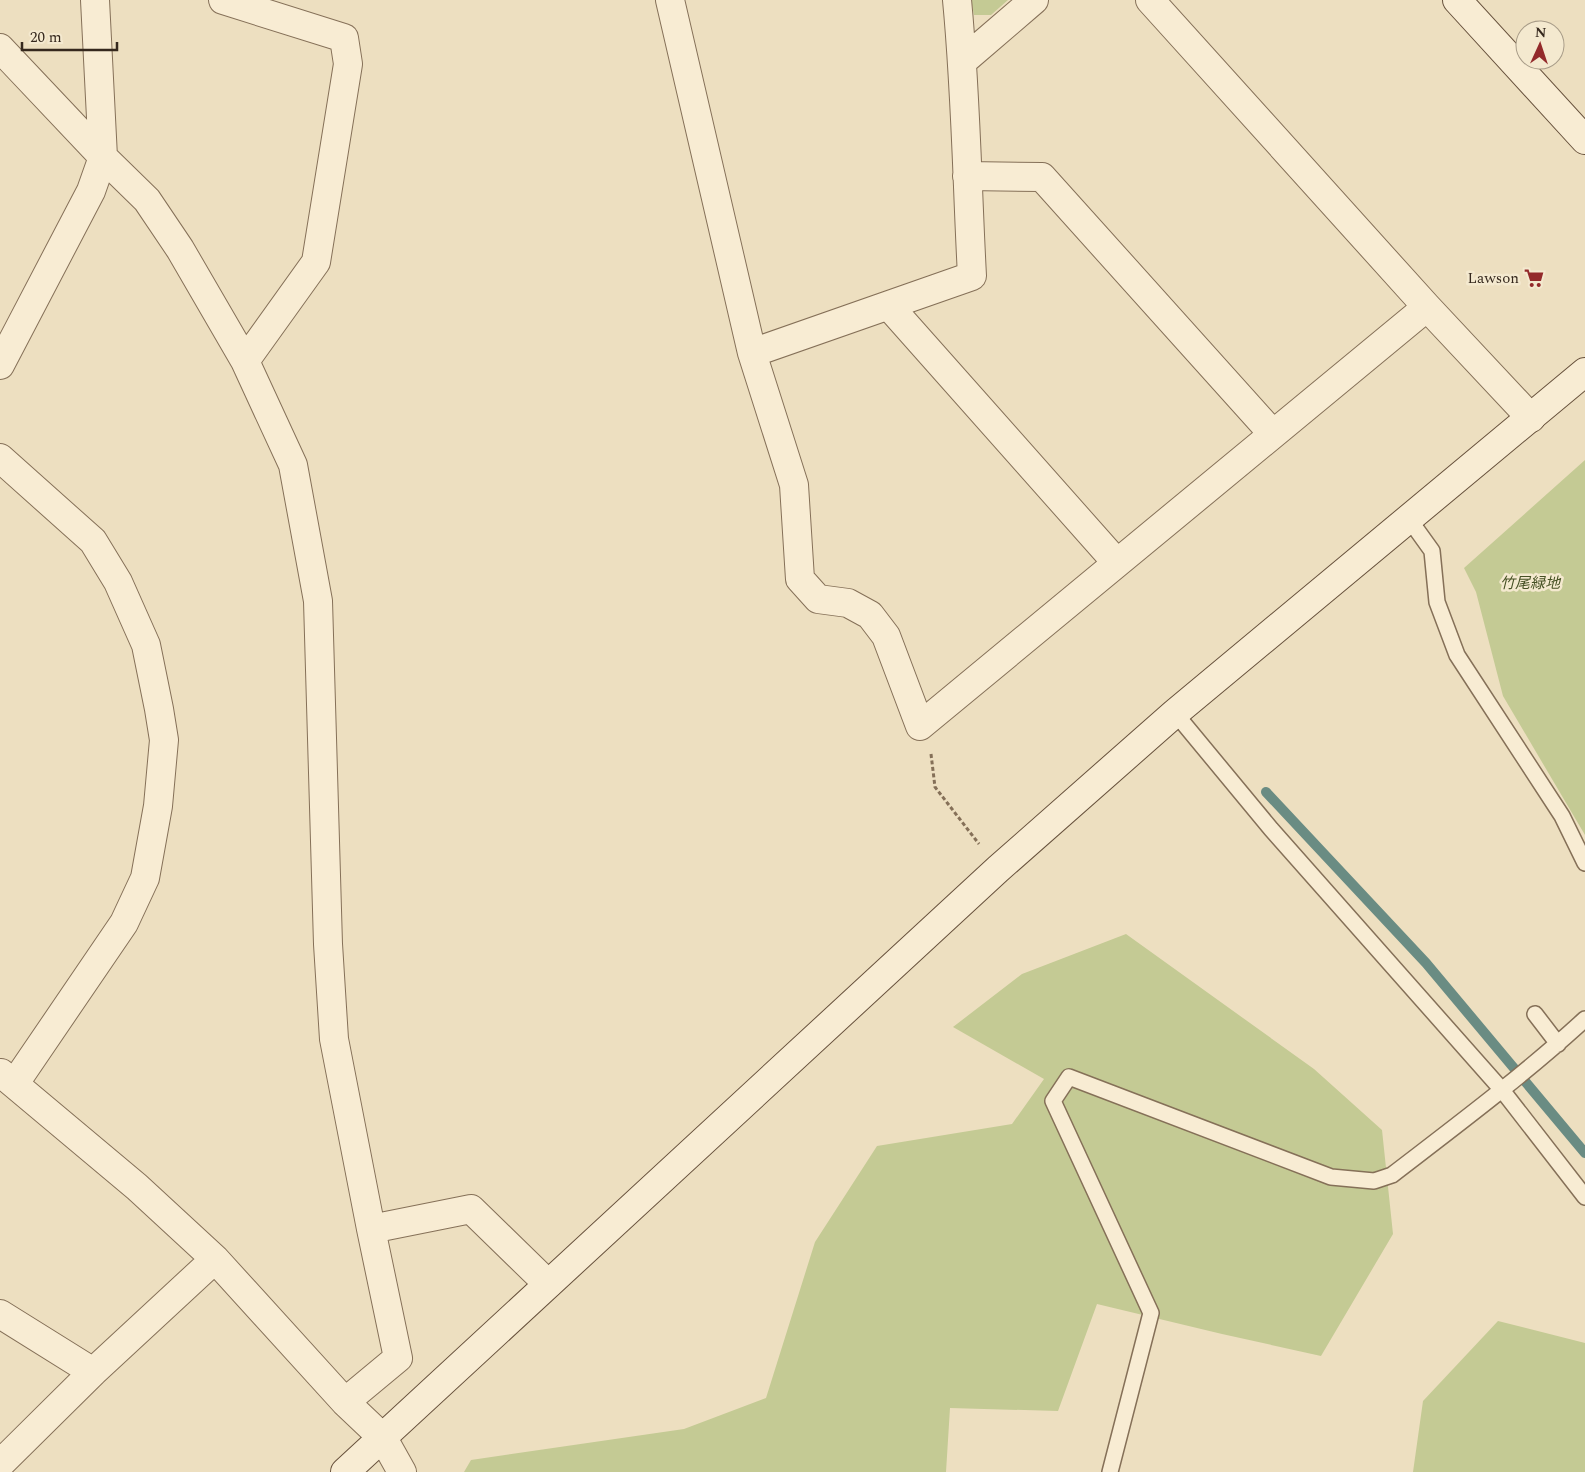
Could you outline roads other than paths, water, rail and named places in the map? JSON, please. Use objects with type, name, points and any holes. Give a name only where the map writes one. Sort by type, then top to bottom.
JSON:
[{"type":"street","points":[[4,347],[91,191],[103,157],[96,0]]},
{"type":"street","points":[[223,0],[344,38],[348,64],[316,262],[245,361]]},
{"type":"street","points":[[670,0],[752,353],[794,485],[800,579],[818,599],[848,602],[870,615],[886,636],[920,726],[1427,306]]},
{"type":"street","points":[[752,353],[972,276],[963,62],[957,0]]},
{"type":"street","points":[[963,62],[1034,0]]},
{"type":"street","points":[[1150,0],[1427,306],[1532,418]]},
{"type":"street","points":[[1456,0],[1585,140]]},
{"type":"street","points":[[0,48],[103,157],[147,200],[180,249],[245,361],[293,465],[318,601],[328,944],[334,1039],[398,1358],[345,1402]]},
{"type":"street","points":[[967,176],[1042,177],[1273,434]]},
{"type":"street","points":[[889,306],[1117,562]]},
{"type":"street","points":[[345,1472],[998,869],[1175,713],[1585,372]]},
{"type":"street","points":[[0,458],[93,541],[118,582],[146,645],[164,740],[158,806],[145,878],[124,923],[8,1078],[138,1187],[215,1259],[345,1402],[383,1438],[402,1472]]},
{"type":"street","points":[[371,1229],[471,1209],[548,1284]]},
{"type":"street","points":[[0,1464],[93,1372],[215,1259]]},
{"type":"street","points":[[0,1314],[93,1372]]},
{"type":"lane","points":[[1409,519],[1432,551],[1437,602],[1457,655],[1562,816],[1585,863]]},
{"type":"lane","points":[[1175,713],[1271,829],[1502,1090],[1585,1197]]},
{"type":"lane","points":[[1535,1014],[1558,1044]]},
{"type":"lane","points":[[1110,1472],[1151,1314],[1053,1102],[1069,1077],[1331,1177],[1374,1181],[1392,1176],[1502,1090],[1558,1044],[1585,1018]]},
{"type":"waterway","points":[[1266,792],[1426,963],[1585,1153]]},
{"type":"place","name":"Lawson","points":[[1534,278]]},
{"type":"park label","name":"竹尾緑地","points":[[1530,583]]}]
